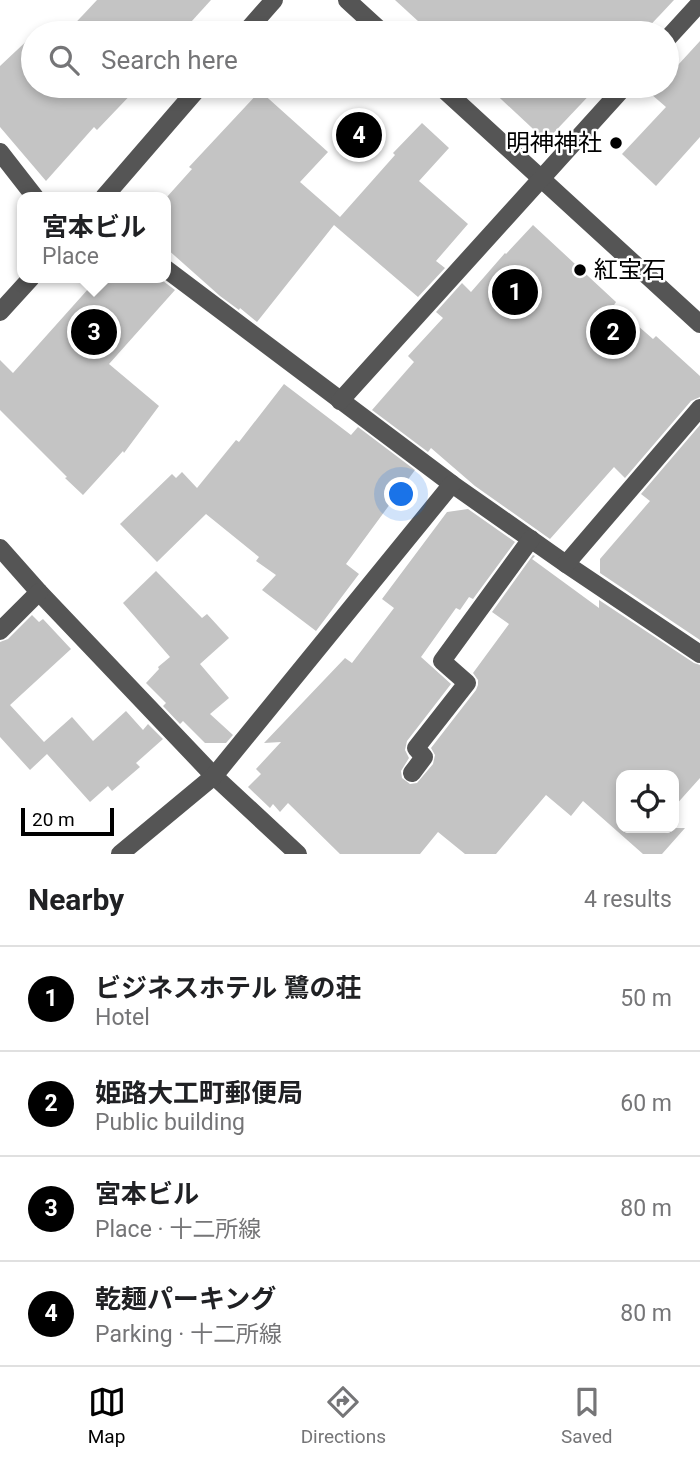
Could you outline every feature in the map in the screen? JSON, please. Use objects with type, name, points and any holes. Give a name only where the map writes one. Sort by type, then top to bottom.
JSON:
[{"type":"street","points":[[256,21],[274,0]]},
{"type":"street","points":[[346,0],[370,21]]},
{"type":"street","points":[[679,26],[700,2]]},
{"type":"street","points":[[108,192],[190,98]]},
{"type":"street","points":[[453,98],[700,324]]},
{"type":"street","points":[[340,401],[614,98]]},
{"type":"street","points":[[0,152],[31,192]]},
{"type":"street","points":[[171,273],[452,484],[700,654]]},
{"type":"street","points":[[0,312],[26,283]]},
{"type":"street","points":[[566,564],[700,408]]},
{"type":"street","points":[[120,854],[214,776],[452,484]]},
{"type":"street","points":[[412,773],[424,757],[416,748],[467,683],[442,661],[531,540]]},
{"type":"street","points":[[0,548],[38,592],[214,776],[298,854]]},
{"type":"street","points":[[0,631],[38,592]]},
{"type":"building","points":[[97,0],[211,0],[192,21],[77,21]]},
{"type":"building","points":[[395,0],[674,0],[654,21],[418,21]]},
{"type":"building","points":[[700,41],[700,137],[656,186],[622,154],[666,107],[656,98],[679,98],[679,64]]},
{"type":"building","points":[[21,46],[21,98],[128,98],[97,130],[94,127],[46,181],[0,127],[0,66]]},
{"type":"building","points":[[253,98],[268,98],[328,152],[300,182],[340,217],[395,155],[393,153],[422,123],[449,148],[419,181],[468,224],[436,261],[445,268],[418,297],[334,225],[257,322],[220,296],[171,252],[171,192],[192,169],[189,167]]},
{"type":"building","points":[[500,98],[587,98],[546,141]]},
{"type":"building","points":[[533,225],[616,302],[614,305],[653,339],[656,336],[700,376],[700,397],[691,401],[625,478],[614,467],[550,539],[475,486],[431,448],[428,452],[372,410],[414,362],[408,356],[443,318],[436,312],[462,283],[471,292]]},
{"type":"building","points":[[94,283],[166,283],[175,290],[109,364],[159,406],[124,453],[123,451],[83,495],[0,410],[0,360],[13,373]]},
{"type":"building","points":[[284,384],[351,435],[358,427],[415,470],[346,564],[359,574],[316,631],[262,590],[276,575],[256,561],[259,557],[206,514],[157,562],[120,524],[172,474],[176,478],[182,472],[197,488],[236,440],[239,442]]},
{"type":"building","points":[[700,425],[700,640],[600,573],[600,559],[650,501],[641,494]]},
{"type":"building","points":[[468,509],[515,542],[473,599],[469,597],[460,610],[456,608],[421,657],[451,684],[407,741],[405,750],[409,758],[401,771],[402,778],[410,784],[417,783],[433,764],[435,755],[431,748],[476,690],[478,680],[473,673],[509,624],[492,612],[533,555],[535,556],[532,559],[599,608],[599,600],[700,665],[700,778],[679,801],[679,770],[616,770],[616,830],[583,801],[571,816],[546,795],[496,854],[465,854],[438,832],[420,854],[340,854],[288,803],[280,812],[273,804],[270,808],[248,787],[261,774],[256,769],[281,742],[264,743],[345,658],[352,663],[394,608],[382,599],[447,512]]},
{"type":"building","points":[[156,571],[202,618],[207,614],[229,638],[200,664],[229,698],[210,714],[233,735],[226,743],[205,743],[183,721],[180,724],[163,706],[166,703],[146,683],[170,657],[123,603]]},
{"type":"building","points":[[32,615],[39,622],[43,619],[71,649],[10,705],[44,742],[72,717],[93,741],[126,711],[143,730],[148,724],[163,739],[136,763],[140,767],[112,791],[108,786],[90,802],[47,754],[30,770],[0,737],[0,642],[8,639]]},
{"type":"building","points":[[679,828],[685,828],[662,854],[643,854],[619,833],[679,833]]},
{"type":"place","name":"乾麺パーキング","points":[[359,135]]},
{"type":"place","name":"明神神社","points":[[616,143]]},
{"type":"place","name":"紅宝石","points":[[580,270]]},
{"type":"place","name":"ビジネスホテル 鷺の荘","points":[[515,292]]},
{"type":"place","name":"宮本ビル","points":[[94,332]]},
{"type":"place","name":"姫路大工町郵便局","points":[[613,332]]}]
